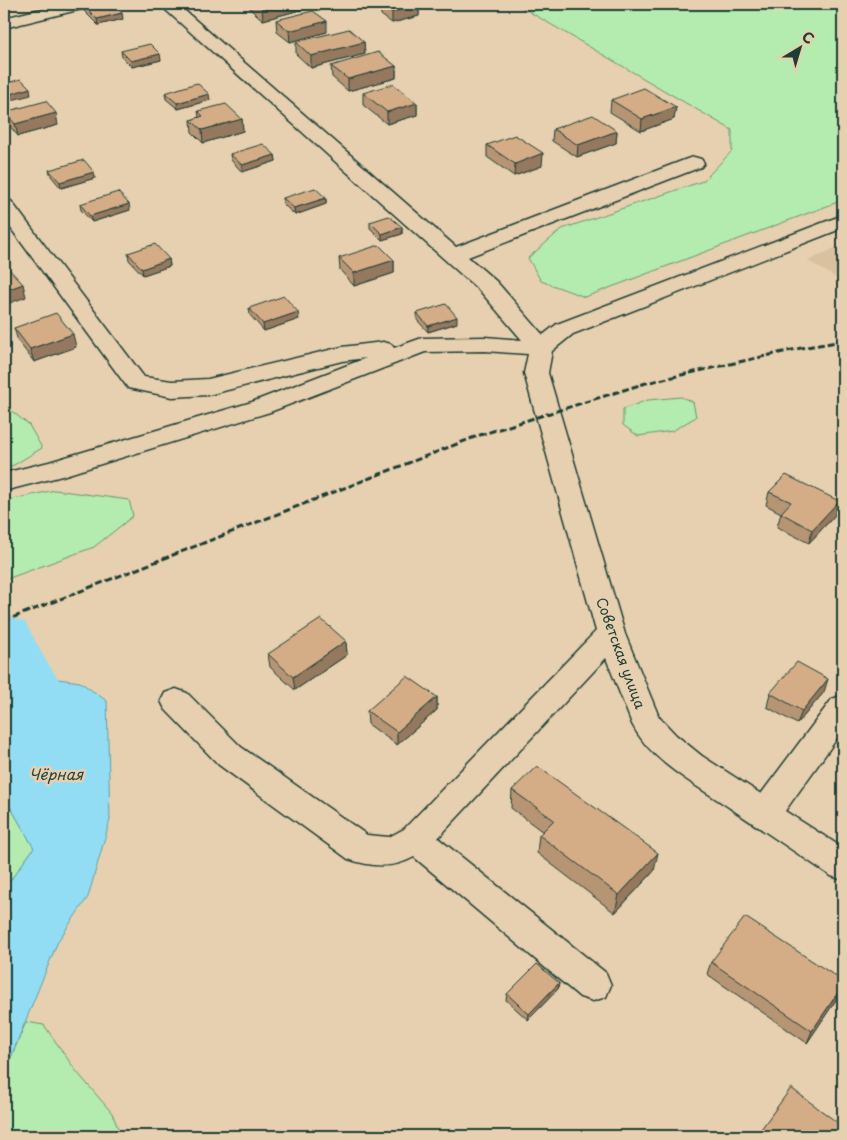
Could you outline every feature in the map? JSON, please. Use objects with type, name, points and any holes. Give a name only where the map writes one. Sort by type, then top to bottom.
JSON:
[{"type":"street","points":[[4,23],[80,4]]},
{"type":"street","points":[[167,4],[489,288],[541,348]]},
{"type":"street","points":[[453,255],[694,163]]},
{"type":"street","points":[[4,205],[136,383],[172,389],[208,386],[342,354],[422,345],[485,344],[541,348],[565,329],[843,221]]},
{"type":"street","points":[[4,482],[52,470],[262,407],[422,345]]},
{"type":"street","name":"Советская улица","points":[[541,348],[536,373],[611,634],[647,724],[665,744],[691,765],[843,866]]},
{"type":"street","points":[[176,701],[230,756],[360,849],[393,852],[416,839],[611,634]]},
{"type":"street","points":[[764,815],[843,707]]},
{"type":"street","points":[[416,839],[593,984]]},
{"type":"shaded area","points":[[843,244],[843,282],[808,261]]},
{"type":"green space","points":[[516,4],[843,4],[843,200],[585,297],[541,281],[528,258],[562,229],[703,181],[732,151],[732,130]]},
{"type":"green space","points":[[681,397],[693,402],[696,417],[672,431],[638,436],[623,425],[623,409],[648,400]]},
{"type":"green space","points":[[4,405],[29,425],[42,448],[14,465],[4,468]]},
{"type":"green space","points":[[55,490],[129,500],[133,516],[94,547],[4,580],[4,501]]},
{"type":"green space","points":[[4,796],[34,848],[4,889]]},
{"type":"green space","points":[[26,1022],[44,1025],[76,1071],[112,1113],[121,1136],[4,1136],[4,1074]]},
{"type":"water","name":"Чёрная","points":[[22,674],[80,682],[107,701],[110,820],[88,897],[58,941],[4,1074],[4,889],[34,848],[4,796],[4,706]]},
{"type":"building","points":[[112,4],[122,13],[97,19],[83,5]]},
{"type":"building","points":[[257,4],[279,4],[262,8]]},
{"type":"building","points":[[381,4],[419,4],[392,12]]},
{"type":"building","points":[[313,11],[327,21],[289,31],[276,20]]},
{"type":"building","points":[[349,29],[364,42],[311,56],[296,42]]},
{"type":"building","points":[[150,44],[160,54],[131,61],[121,51]]},
{"type":"building","points":[[378,52],[396,66],[348,79],[331,66]]},
{"type":"building","points":[[21,79],[30,88],[4,96],[4,84]]},
{"type":"building","points":[[197,83],[209,94],[177,103],[165,93]]},
{"type":"building","points":[[393,84],[417,103],[387,112],[363,93]]},
{"type":"building","points":[[644,88],[676,107],[642,119],[611,100]]},
{"type":"building","points":[[46,101],[56,113],[15,124],[5,112]]},
{"type":"building","points":[[226,104],[242,119],[202,130],[191,120],[203,116],[198,111]]},
{"type":"building","points":[[593,115],[617,131],[578,145],[553,129]]},
{"type":"building","points":[[515,135],[543,153],[515,164],[487,145]]},
{"type":"building","points":[[263,144],[275,155],[242,165],[230,154]]},
{"type":"building","points":[[84,160],[94,172],[60,182],[49,170]]},
{"type":"building","points":[[315,188],[326,198],[294,208],[283,198]]},
{"type":"building","points":[[118,192],[129,204],[90,216],[80,204]]},
{"type":"building","points":[[389,216],[402,227],[382,234],[370,222]]},
{"type":"building","points":[[155,244],[169,259],[142,269],[128,253]]},
{"type":"building","points":[[379,245],[394,260],[354,273],[339,258]]},
{"type":"building","points":[[5,265],[23,284],[4,291]]},
{"type":"building","points":[[284,296],[298,312],[263,324],[249,308]]},
{"type":"building","points":[[446,304],[457,317],[428,326],[417,313]]},
{"type":"building","points":[[56,313],[73,334],[30,349],[14,328]]},
{"type":"building","points":[[786,475],[839,501],[812,530],[781,513],[791,502],[769,492]]},
{"type":"building","points":[[321,619],[346,641],[293,677],[268,654]]},
{"type":"building","points":[[797,662],[828,679],[802,711],[770,693]]},
{"type":"building","points":[[407,676],[437,697],[397,732],[367,711]]},
{"type":"building","points":[[537,766],[658,853],[619,895],[539,835],[554,820],[512,790]]},
{"type":"building","points":[[745,917],[843,981],[843,985],[812,1031],[711,962]]},
{"type":"building","points":[[537,964],[559,983],[529,1014],[507,994]]},
{"type":"building","points":[[791,1088],[838,1123],[843,1115],[843,1136],[756,1136]]},
{"type":"waterway","name":"Чёрная","points":[[4,638],[22,674],[64,740]]},
{"type":"railway","points":[[4,621],[480,435],[646,383],[801,348],[843,341]]}]
